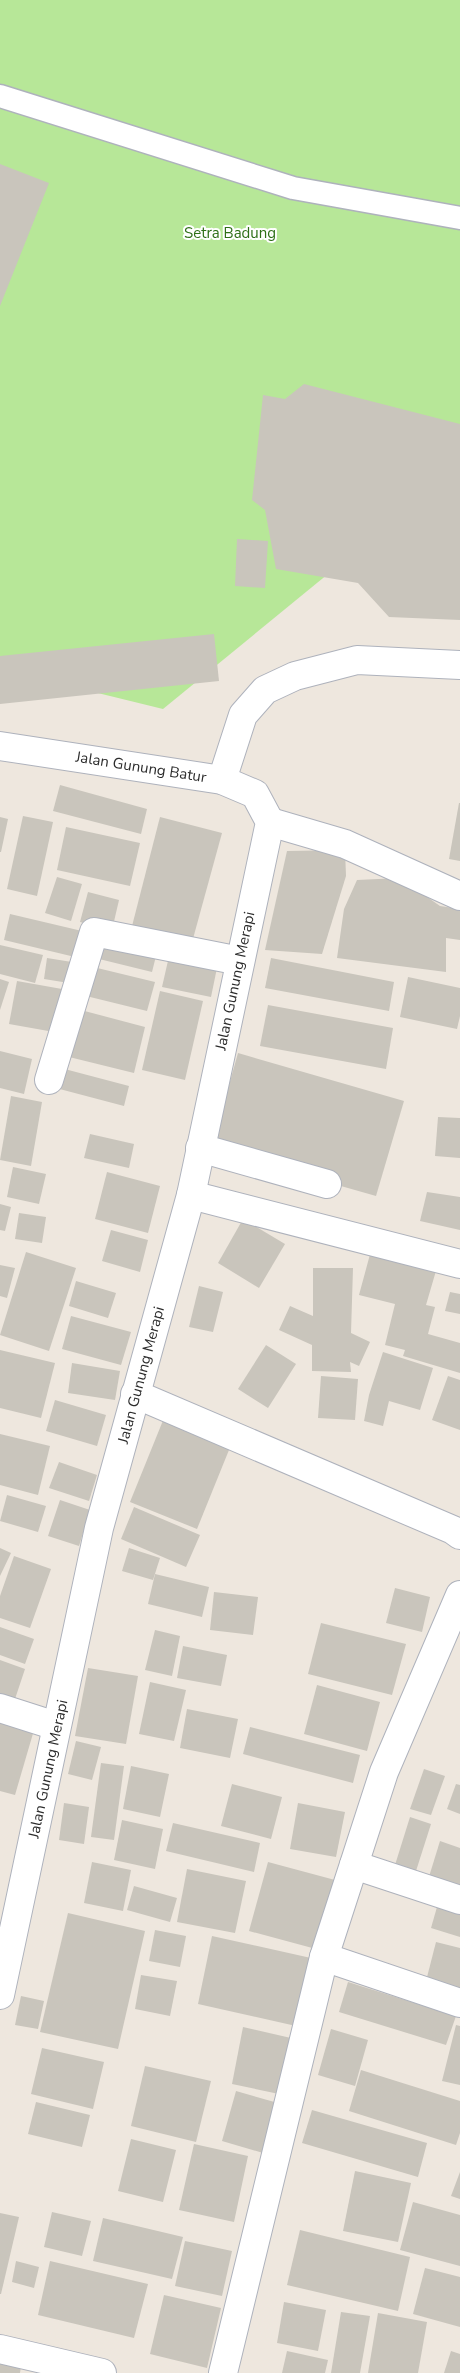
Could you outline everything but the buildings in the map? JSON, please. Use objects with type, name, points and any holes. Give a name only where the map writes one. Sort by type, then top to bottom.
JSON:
[{"type":"street","name":"Jalan Gunung Batur","points":[[0,746],[222,780],[243,716],[265,690],[295,676],[357,660],[460,665]]},
{"type":"street","points":[[222,780],[255,794],[270,822],[345,844],[460,896]]},
{"type":"street","name":"Jalan Gunung Merapi","points":[[0,1995],[98,1528],[191,1195],[270,822]]},
{"type":"street","points":[[49,1080],[94,932],[240,961]]},
{"type":"street","points":[[200,1148],[327,1184]]},
{"type":"street","points":[[191,1195],[460,1264]]},
{"type":"street","points":[[135,1394],[453,1530],[460,1536]]},
{"type":"street","points":[[223,2373],[324,1957],[384,1772],[460,1595]]},
{"type":"street","points":[[0,1708],[56,1726]]},
{"type":"street","points":[[354,1866],[460,1900]]},
{"type":"street","points":[[324,1957],[460,2004]]},
{"type":"street","points":[[0,2349],[102,2373]]},
{"type":"lane","points":[[0,96],[293,188],[460,218]]},
{"type":"green space","name":"Setra Badung","points":[[0,0],[460,0],[460,466],[163,709],[0,669]]}]
